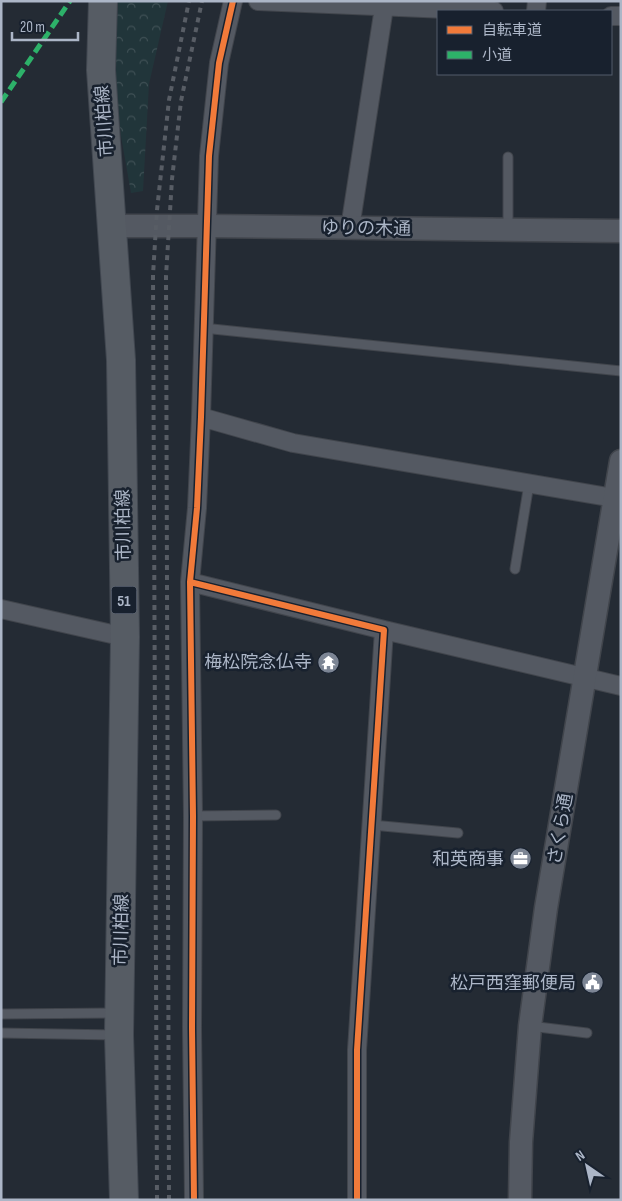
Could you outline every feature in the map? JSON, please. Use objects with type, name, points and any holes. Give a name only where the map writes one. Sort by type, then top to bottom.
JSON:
[{"type":"main road","name":"市川柏線","points":[[104,1],[101,70],[121,360],[125,637],[119,1024],[124,1200]]},
{"type":"street","points":[[194,1200],[190,582],[197,508],[202,417],[209,156],[218,63],[233,1]]},
{"type":"street","points":[[258,1],[385,4],[478,10]]},
{"type":"street","points":[[350,228],[385,4]]},
{"type":"street","name":"ゆりの木通","points":[[111,226],[621,232]]},
{"type":"street","points":[[202,417],[293,443],[529,484],[616,502]]},
{"type":"street","name":"さくら通","points":[[520,1200],[521,1142],[530,1026],[546,908],[616,502],[621,461]]},
{"type":"street","points":[[190,582],[621,686]]},
{"type":"street","points":[[1,609],[125,637]]},
{"type":"street","points":[[357,1200],[356,1050],[384,630]]},
{"type":"lane","points":[[508,157],[508,231]]},
{"type":"lane","points":[[203,328],[621,371]]},
{"type":"lane","points":[[515,569],[529,484]]},
{"type":"lane","points":[[193,816],[276,815]]},
{"type":"lane","points":[[372,825],[458,832]]},
{"type":"lane","points":[[1,1014],[119,1024]]},
{"type":"lane","points":[[1,1033],[119,1024]]},
{"type":"lane","points":[[530,1026],[587,1033]]},
{"type":"green space","points":[[118,1],[168,1],[149,84],[143,191],[131,193],[121,136],[114,70]]},
{"type":"railway","points":[[157,1200],[153,275],[157,210],[169,100],[189,1]]},
{"type":"railway","points":[[169,1200],[166,276],[172,179],[181,101],[202,1]]},
{"type":"marked path","points":[[1,102],[70,1]]},
{"type":"cycle path","points":[[194,1200],[190,582],[197,508],[209,156],[219,63],[233,1]]},
{"type":"cycle path","points":[[190,582],[384,630],[357,1050],[357,1200]]},
{"type":"place","name":"梅松院念仏寺","points":[[328,662]]},
{"type":"place","name":"和英商事","points":[[520,859]]},
{"type":"place","name":"松戸西窪郵便局","points":[[592,983]]}]
